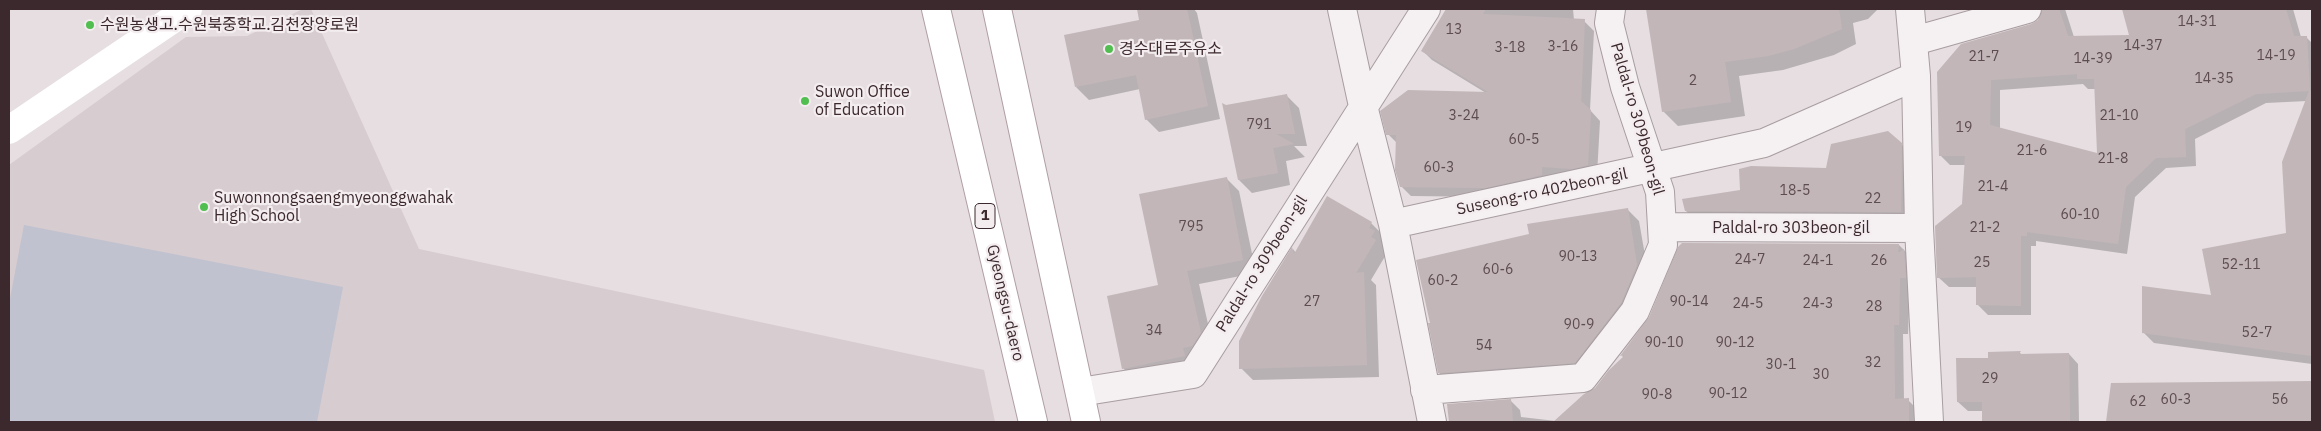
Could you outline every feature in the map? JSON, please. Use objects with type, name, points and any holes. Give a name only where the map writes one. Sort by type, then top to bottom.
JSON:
[{"type":"main road","points":[[9,130],[188,9]]},
{"type":"main road","name":"Gyeongsu-daero","points":[[936,9],[1033,422]]},
{"type":"main road","points":[[997,9],[1086,422]]},
{"type":"street","points":[[1342,9],[1363,106],[1393,224],[1432,422]]},
{"type":"street","name":"Paldal-ro 309beon-gil","points":[[1080,392],[1192,374],[1426,9]]},
{"type":"street","name":"Paldal-ro 309beon-gil","points":[[1425,390],[1583,378],[1635,311],[1663,245],[1663,227],[1660,192],[1625,87],[1609,23],[1611,9]]},
{"type":"street","points":[[1910,9],[1916,76],[1919,228],[1929,422]]},
{"type":"street","points":[[1914,42],[2027,9]]},
{"type":"street","name":"Suseong-ro 402beon-gil","points":[[1393,224],[1764,143],[1916,76]]},
{"type":"street","name":"Paldal-ro 303beon-gil","points":[[1663,227],[1919,228]]},
{"type":"shaded area","name":"Suwonnongsaengmyeonggwahak High School","points":[[303,9],[311,9],[419,249],[984,370],[995,422],[9,422],[9,165],[186,37],[247,36]]},
{"type":"shaded area","points":[[24,225],[343,287],[317,422],[9,422],[9,304]]},
{"type":"building","points":[[1137,9],[1187,9],[1208,106],[1145,120],[1136,75],[1075,87],[1064,35],[1139,20]]},
{"type":"building","points":[[1446,9],[1486,9],[1483,14],[1585,19],[1581,101],[1591,110],[1588,165],[1573,169],[1542,167],[1542,175],[1486,188],[1400,187],[1395,170],[1396,135],[1386,135],[1380,111],[1408,90],[1488,92],[1421,51]]},
{"type":"building","points":[[1646,9],[1839,9],[1842,29],[1794,49],[1768,56],[1725,62],[1731,102],[1662,112]]},
{"type":"building","points":[[2042,9],[2059,9],[2068,36],[2129,35],[2122,9],[2286,9],[2294,36],[2307,36],[2310,91],[2312,89],[2312,356],[2142,333],[2142,286],[2211,295],[2202,249],[2286,233],[2282,162],[2309,91],[2256,94],[2185,129],[2186,157],[2156,158],[2126,187],[2118,244],[2027,232],[2027,236],[2021,236],[2021,306],[1976,305],[1976,277],[1937,278],[1935,226],[1962,204],[1965,156],[1939,156],[1937,72],[1961,44],[2031,24],[2038,20]],"holes":[[[2077,74],[2077,79],[2094,79],[2097,153],[1990,125],[1991,80]]]},
{"type":"building","points":[[1287,94],[1295,134],[1276,134],[1294,144],[1273,148],[1278,173],[1238,180],[1222,103],[1226,105]]},
{"type":"building","points":[[1888,131],[1902,143],[1901,212],[1685,211],[1682,199],[1740,190],[1739,169],[1751,166],[1826,168],[1831,144]]},
{"type":"building","points":[[1227,177],[1243,260],[1187,271],[1201,333],[1192,346],[1183,348],[1185,356],[1122,369],[1107,296],[1158,285],[1139,194]]},
{"type":"building","points":[[1327,196],[1372,222],[1369,228],[1375,231],[1371,237],[1376,240],[1356,273],[1364,272],[1367,365],[1239,369],[1239,341],[1262,296],[1292,247],[1294,254]]},
{"type":"building","points":[[1628,208],[1637,265],[1621,303],[1575,363],[1438,373],[1428,323],[1430,323],[1416,260],[1529,234],[1527,224]]},
{"type":"building","points":[[1682,243],[1899,244],[1898,253],[1904,249],[1906,278],[1900,278],[1899,325],[1894,325],[1895,399],[1909,398],[1909,422],[1553,422],[1584,394],[1595,388],[1608,371],[1625,355],[1620,356],[1649,317],[1678,247]]},
{"type":"building","points":[[2021,351],[2019,354],[2069,353],[2070,422],[1982,422],[1982,402],[1957,402],[1956,358],[1988,358],[1988,352]]},
{"type":"building","points":[[2312,381],[2312,422],[2106,422],[2111,383]]},
{"type":"building","points":[[1511,399],[1513,422],[1449,422],[1447,404]]},
{"type":"place","name":"수원농생고.수원북중학교.김천장양로원","points":[[90,25]]},
{"type":"place","name":"경수대로주유소","points":[[1109,49]]},
{"type":"place","name":"Suwon Office of Education","points":[[805,101]]},
{"type":"place","name":"Suwonnongsaengmyeonggwahak High School","points":[[204,207]]}]
